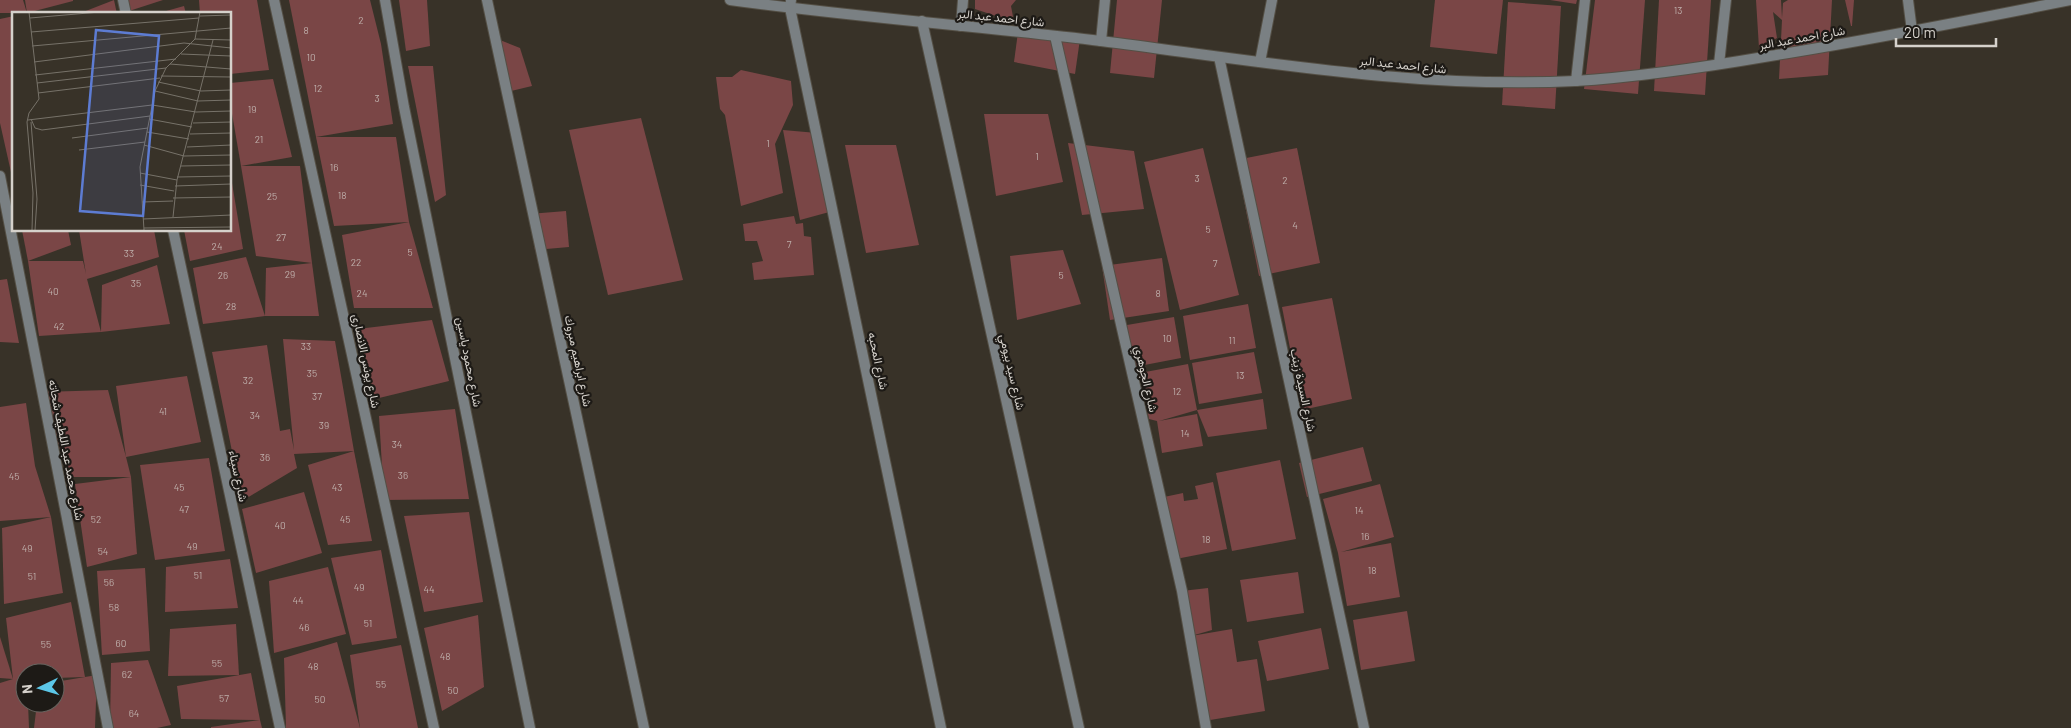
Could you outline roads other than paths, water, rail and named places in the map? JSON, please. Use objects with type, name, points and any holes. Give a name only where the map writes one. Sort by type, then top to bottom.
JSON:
[{"type":"street","name":"شارع يونس الانصارى","points":[[274,0],[434,728]]},
{"type":"street","name":"شارع محمود ياسين","points":[[385,0],[404,107],[530,728]]},
{"type":"street","name":"شارع ابراهيم مبروك","points":[[487,0],[644,728]]},
{"type":"street","name":"شارع احمد عبد البر","points":[[730,0],[790,4],[1260,62],[1448,82],[1576,81],[1719,64],[1912,31],[2071,0]]},
{"type":"street","points":[[961,26],[963,0]]},
{"type":"street","points":[[1101,42],[1106,0]]},
{"type":"street","points":[[1260,62],[1272,0]]},
{"type":"street","points":[[1576,81],[1585,0]]},
{"type":"street","points":[[1719,64],[1726,0]]},
{"type":"street","points":[[1908,0],[1912,31]]},
{"type":"street","name":"شارع المحبه","points":[[790,4],[941,728]]},
{"type":"street","name":"شارع سيد بيومي","points":[[922,21],[1079,728]]},
{"type":"street","name":"شارع الجوهري","points":[[1055,36],[1182,591],[1206,728]]},
{"type":"street","name":"شارع السيدة زينب","points":[[1218,57],[1364,728]]},
{"type":"street","name":"شارع محمد عبد اللطيف شحاته","points":[[0,176],[108,728]]},
{"type":"street","name":"شارع سيناء","points":[[173,231],[280,728]]}]
